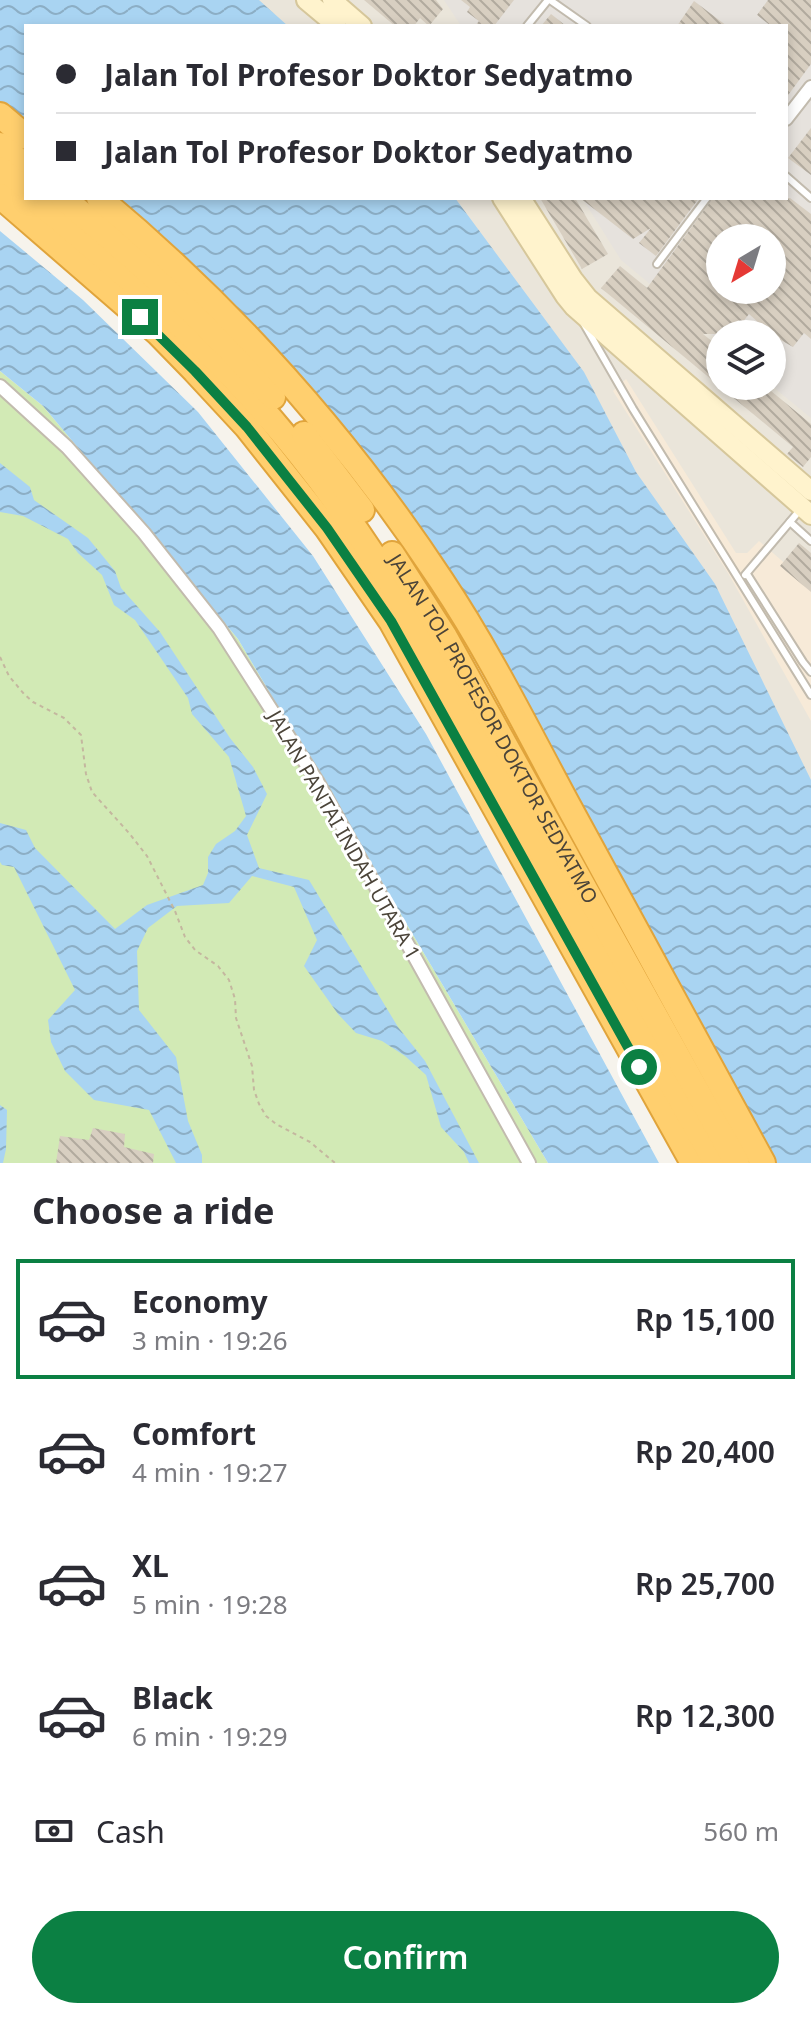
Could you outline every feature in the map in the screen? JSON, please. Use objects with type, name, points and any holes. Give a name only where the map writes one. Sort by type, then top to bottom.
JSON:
[{"type":"highway","points":[[0,115],[24,135]]},
{"type":"highway","points":[[0,145],[24,165]]},
{"type":"highway","points":[[0,169],[24,189]]},
{"type":"highway","name":"JALAN TOL PROFESOR DOKTOR SEDYATMO","points":[[0,196],[158,333],[247,427],[327,528],[399,634],[693,1163]]},
{"type":"highway","name":"JALAN TOL PROFESOR DOKTOR SEDYATMO","points":[[36,200],[108,259],[197,340],[291,443],[357,531],[396,591],[716,1163]]},
{"type":"highway","name":"JALAN TOL PROFESOR DOKTOR SEDYATMO","points":[[65,200],[199,317],[250,370],[338,476],[376,530],[445,637],[737,1163]]},
{"type":"highway","name":"JALAN TOL PROFESOR DOKTOR SEDYATMO","points":[[101,200],[236,323],[290,382],[366,475],[442,581],[492,666],[763,1163]]},
{"type":"street","points":[[306,0],[335,24]]},
{"type":"street","points":[[332,0],[360,24]]},
{"type":"street","points":[[788,116],[811,87]]},
{"type":"street","points":[[503,200],[565,296],[584,316],[809,501]]},
{"type":"street","points":[[522,200],[588,298],[809,501]]},
{"type":"street","name":"JALAN PANTAI INDAH UTARA 1","points":[[0,386],[67,447],[144,533],[219,628],[317,781],[529,1163]]},
{"type":"lane","points":[[529,24],[549,0],[584,24]]},
{"type":"lane","points":[[788,178],[811,198]]},
{"type":"lane","points":[[657,264],[705,200]]},
{"type":"lane","points":[[584,316],[584,325],[633,409],[811,695]]},
{"type":"lane","points":[[740,581],[809,501]]},
{"type":"lane","points":[[790,522],[811,541]]},
{"type":"lane","points":[[747,574],[811,672]]},
{"type":"path","points":[[0,657],[9,676],[24,694],[64,718],[81,735],[86,774],[92,792],[147,856],[185,937],[229,980],[235,999],[236,1018],[252,1066],[254,1090],[266,1116],[310,1142],[335,1163]]},
{"type":"shaded area","points":[[50,0],[811,0],[811,957],[281,200],[788,200],[788,24],[78,24]]},
{"type":"shaded area","points":[[444,0],[811,0],[811,418],[786,397],[786,320],[706,320],[706,330],[621,260],[583,200],[788,200],[788,24],[460,24]]},
{"type":"shaded area","points":[[626,379],[736,553],[747,553],[759,541],[811,586],[811,721],[728,573],[613,391]]},
{"type":"green space","points":[[0,371],[43,406],[238,639],[548,1163],[0,1163]]},
{"type":"water","points":[[0,0],[259,0],[286,24],[24,24],[24,130],[0,111]]},
{"type":"water","points":[[107,200],[456,200],[584,372],[636,472],[715,584],[811,780],[811,1163],[770,1163],[370,474]]},
{"type":"water","points":[[0,231],[83,300],[198,412],[313,556],[426,734],[659,1163],[548,1163],[238,639],[43,406],[0,371]]},
{"type":"water","points":[[0,463],[30,487],[34,500],[88,538],[115,571],[121,588],[160,632],[230,738],[253,767],[267,794],[247,835],[259,868],[309,880],[398,1027],[425,1061],[479,1163],[469,1163],[464,1152],[441,1127],[426,1075],[382,1041],[356,1033],[338,1014],[304,966],[317,940],[294,887],[252,876],[229,903],[177,906],[148,928],[137,951],[139,1010],[176,1057],[188,1121],[202,1155],[202,1163],[176,1163],[149,1110],[94,1100],[65,1071],[51,1042],[48,1020],[75,990],[14,867],[0,862],[0,823],[26,830],[35,848],[115,929],[147,905],[203,885],[208,873],[208,857],[216,844],[235,831],[246,816],[229,757],[192,714],[188,698],[135,620],[114,605],[102,575],[68,539],[23,516],[0,512]]},
{"type":"water","points":[[0,1105],[7,1110],[3,1163],[0,1163]]},
{"type":"building","points":[[364,0],[436,0],[443,9],[431,24],[420,18],[416,24],[393,24]]},
{"type":"building","points":[[461,0],[514,0],[496,24],[477,24],[479,21],[467,12],[470,7]]},
{"type":"building","points":[[768,0],[811,0],[811,64],[788,95],[788,24],[768,24],[757,15]]},
{"type":"building","points":[[694,1],[724,24],[678,24]]},
{"type":"building","points":[[551,14],[564,24],[543,24]]},
{"type":"building","points":[[811,128],[811,175],[788,158]]},
{"type":"building","points":[[790,198],[811,214],[811,339],[804,333],[793,347],[786,343],[786,320],[756,320],[749,314],[744,320],[706,320],[706,334],[703,334],[706,336],[706,375],[601,288],[620,266],[647,288],[712,200]]},
{"type":"building","points":[[541,200],[576,200],[608,254],[582,269]]},
{"type":"building","points":[[583,200],[698,200],[656,256],[639,243],[651,228],[633,239]]},
{"type":"building","points":[[736,400],[782,400],[811,424],[811,457],[803,467],[787,454],[793,447]]},
{"type":"building","points":[[799,543],[811,553],[811,592],[780,566]]},
{"type":"building","points":[[93,1128],[125,1134],[124,1147],[154,1154],[153,1163],[56,1163],[60,1136],[89,1140]]},
{"type":"route","points":[[140,317],[247,427],[327,528],[391,621],[639,1067]]}]
